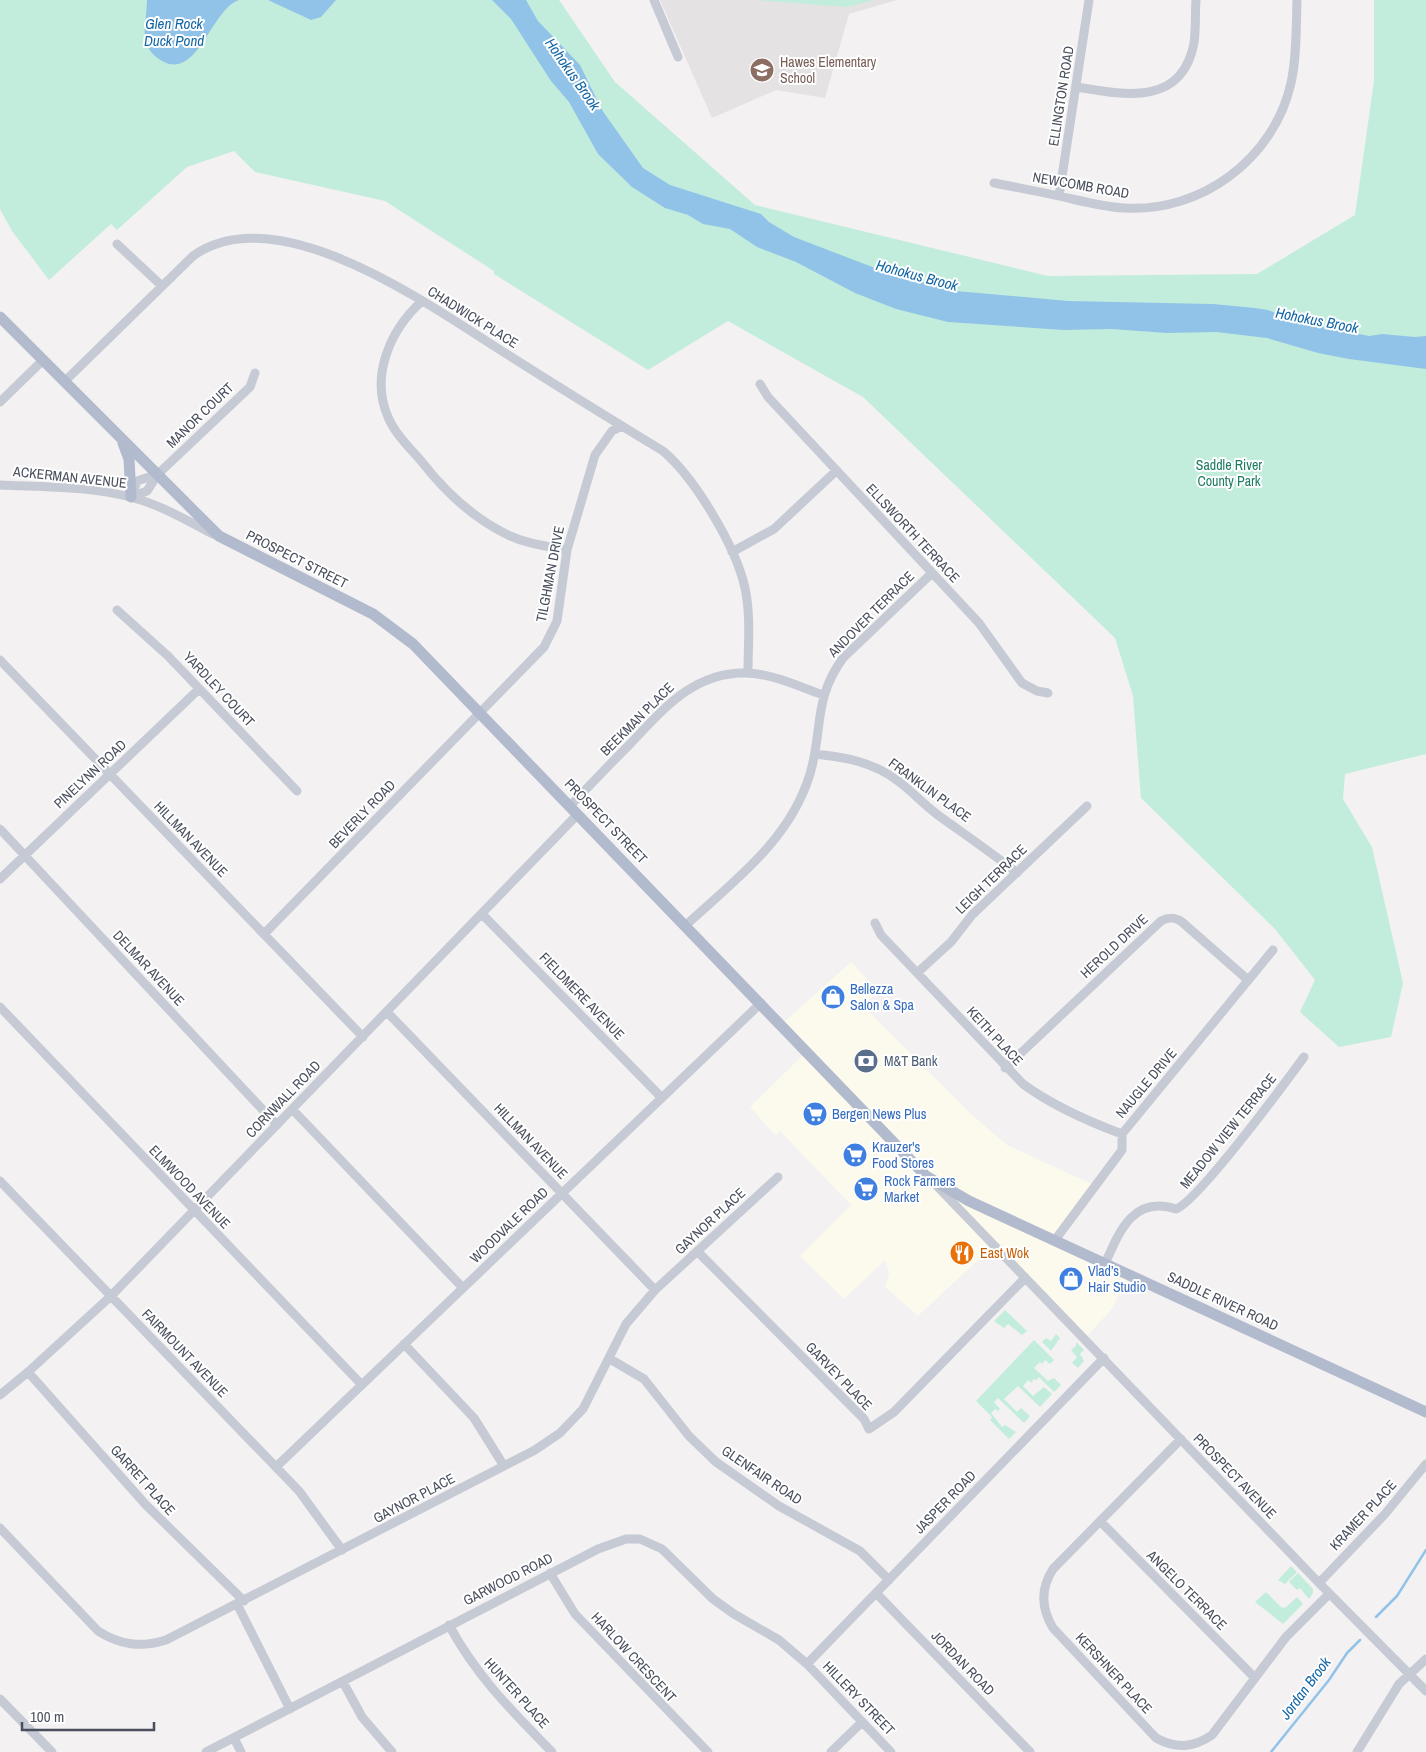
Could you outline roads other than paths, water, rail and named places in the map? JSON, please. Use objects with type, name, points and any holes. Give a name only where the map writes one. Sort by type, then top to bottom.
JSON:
[{"type":"main road","name":"PROSPECT STREET","points":[[0,318],[122,442],[158,474],[219,536],[373,614],[392,626],[413,644],[926,1176]]},
{"type":"main road","name":"PROSPECT STREET","points":[[122,442],[129,459],[132,497]]},
{"type":"main road","name":"SADDLE RIVER ROAD","points":[[926,1176],[969,1202],[1426,1412]]},
{"type":"street","points":[[654,0],[678,57]]},
{"type":"street","name":"ELLINGTON ROAD","points":[[1060,196],[1089,0]]},
{"type":"street","points":[[1077,87],[1133,95],[1154,91],[1165,86],[1181,72],[1192,53],[1196,0]]},
{"type":"street","name":"NEWCOMB ROAD","points":[[994,182],[1109,207],[1158,207],[1193,197],[1223,182],[1238,170],[1262,145],[1273,129],[1287,98],[1295,48],[1297,0]]},
{"type":"street","name":"CHADWICK PLACE","points":[[64,382],[162,286],[203,250],[226,240],[252,237],[286,242],[343,260],[385,279],[422,301],[673,460],[712,515],[732,552],[745,588],[748,606],[748,673]]},
{"type":"street","points":[[117,244],[162,286]]},
{"type":"street","points":[[422,301],[414,308],[390,344],[382,365],[381,393],[394,428],[441,486],[467,510],[509,535],[526,542],[567,550]]},
{"type":"street","points":[[0,402],[42,361]]},
{"type":"street","name":"MANOR COURT","points":[[132,497],[137,482],[158,474],[250,387],[255,373]]},
{"type":"street","name":"ELLSWORTH TERRACE","points":[[760,384],[768,397],[979,623],[1022,683],[1037,691],[1048,693]]},
{"type":"street","name":"TILGHMAN DRIVE","points":[[479,713],[535,659],[552,634],[557,621],[567,550],[595,455],[612,431],[622,426]]},
{"type":"street","points":[[732,552],[774,529],[836,471]]},
{"type":"street","name":"ACKERMAN AVENUE","points":[[0,485],[96,491],[132,497],[161,508],[219,536]]},
{"type":"street","name":"ANDOVER TERRACE","points":[[686,925],[764,854],[776,839],[800,800],[815,754],[823,695],[831,676],[844,658],[932,573]]},
{"type":"street","name":"YARDLEY COURT","points":[[117,610],[168,656],[296,791]]},
{"type":"street","name":"HILLMAN AVENUE","points":[[0,660],[363,1036]]},
{"type":"street","name":"BEEKMAN PLACE","points":[[574,810],[671,701],[682,692],[712,678],[748,673],[781,679],[823,695]]},
{"type":"street","name":"PINELYNN ROAD","points":[[0,878],[198,688]]},
{"type":"street","name":"BEVERLY ROAD","points":[[264,934],[479,713]]},
{"type":"street","name":"FRANKLIN PLACE","points":[[815,754],[853,759],[883,771],[898,780],[942,818],[982,844],[1017,873]]},
{"type":"street","name":"LEIGH TERRACE","points":[[917,973],[951,942],[972,915],[1087,806]]},
{"type":"street","name":"CORNWALL ROAD","points":[[2,1390],[28,1372],[111,1296],[482,914],[574,810]]},
{"type":"street","name":"DELMAR AVENUE","points":[[0,829],[277,1125]]},
{"type":"street","name":"FIELDMERE AVENUE","points":[[482,914],[662,1098]]},
{"type":"street","name":"HEROLD DRIVE","points":[[1005,1068],[1166,918],[1182,922],[1248,980]]},
{"type":"street","name":"KEITH PLACE","points":[[874,923],[881,934],[1005,1068],[1039,1095],[1086,1121],[1122,1134]]},
{"type":"street","name":"NAUGLE DRIVE","points":[[1055,1240],[1122,1150],[1122,1134],[1273,950]]},
{"type":"street","name":"WOODVALE ROAD","points":[[276,1467],[761,1003]]},
{"type":"street","name":"ELMWOOD AVENUE","points":[[0,1007],[362,1385]]},
{"type":"street","name":"HILLMAN AVENUE","points":[[387,1012],[656,1290]]},
{"type":"street","name":"MEADOW VIEW TERRACE","points":[[1105,1264],[1120,1229],[1137,1212],[1147,1207],[1160,1205],[1176,1209],[1190,1199],[1255,1122],[1304,1057]]},
{"type":"street","points":[[292,1110],[463,1288]]},
{"type":"street","name":"PROSPECT STREET","points":[[926,1176],[1025,1278]]},
{"type":"street","name":"GAYNOR PLACE","points":[[0,1528],[90,1623],[109,1638],[122,1643],[145,1645],[166,1640],[545,1444],[572,1421],[591,1396],[626,1324],[656,1290],[778,1177]]},
{"type":"street","name":"FAIRMOUNT AVENUE","points":[[0,1181],[276,1467],[315,1510],[342,1550]]},
{"type":"street","name":"GARVEY PLACE","points":[[698,1252],[864,1419],[868,1429],[894,1412],[1025,1278]]},
{"type":"street","name":"PROSPECT AVENUE","points":[[1025,1278],[1329,1594],[1426,1691]]},
{"type":"street","points":[[404,1344],[474,1418],[504,1466]]},
{"type":"street","name":"JASPER ROAD","points":[[807,1664],[1104,1358]]},
{"type":"street","name":"GLENFAIR ROAD","points":[[610,1359],[644,1379],[689,1436],[722,1467],[779,1506],[860,1551],[889,1580]]},
{"type":"street","name":"GARRET PLACE","points":[[28,1372],[146,1505],[241,1602],[264,1658],[290,1709]]},
{"type":"street","name":"KERSHNER PLACE","points":[[1181,1439],[1053,1568],[1044,1586],[1044,1607],[1053,1628],[1156,1738],[1175,1746],[1185,1746],[1203,1741],[1212,1735],[1286,1637],[1329,1594]]},
{"type":"street","name":"KRAMER PLACE","points":[[1319,1583],[1385,1514],[1426,1464]]},
{"type":"street","name":"ANGELO TERRACE","points":[[1100,1521],[1255,1678]]},
{"type":"street","name":"GARWOOD ROAD","points":[[206,1752],[550,1573],[612,1542],[626,1539],[653,1544],[670,1556],[714,1599],[734,1614],[779,1640],[807,1664]]},
{"type":"street","name":"HARLOW CRESCENT","points":[[550,1573],[575,1614],[708,1752]]},
{"type":"street","name":"JORDAN ROAD","points":[[876,1593],[1030,1752]]},
{"type":"street","name":"HUNTER PLACE","points":[[449,1625],[468,1658],[490,1688],[552,1752]]},
{"type":"street","points":[[1357,1752],[1399,1684],[1426,1660]]},
{"type":"street","name":"HILLERY STREET","points":[[807,1664],[891,1752]]},
{"type":"street","points":[[343,1682],[362,1717],[392,1752]]},
{"type":"street","points":[[0,1700],[52,1752]]},
{"type":"street","points":[[831,1752],[862,1722]]},
{"type":"street","points":[[234,1738],[241,1752]]},
{"type":"water","name":"Glen Rock Duck Pond","points":[[147,0],[239,0],[229,6],[220,16],[195,53],[185,61],[174,64],[162,61],[149,49],[145,34]]},
{"type":"water","points":[[268,0],[336,0],[321,17],[311,20]]},
{"type":"water","name":"Hohokus Brook","points":[[492,0],[526,0],[538,21],[580,65],[602,110],[643,168],[670,185],[761,214],[769,222],[794,237],[875,268],[956,291],[1068,301],[1213,304],[1255,308],[1268,310],[1295,321],[1369,336],[1382,334],[1426,336],[1426,369],[1349,359],[1318,353],[1267,338],[1216,332],[1167,333],[1111,329],[1064,330],[948,322],[896,309],[855,293],[796,262],[757,247],[730,229],[703,224],[688,215],[665,208],[632,187],[598,154],[569,102],[551,81],[511,19]]},
{"type":"waterway","name":"Jordan Brook","points":[[1376,1617],[1397,1596],[1426,1550]]},
{"type":"waterway","name":"Jordan Brook","points":[[1271,1752],[1329,1680],[1347,1653],[1360,1640]]},
{"type":"place","name":"Hawes Elementary School","points":[[762,70]]},
{"type":"place","name":"Bellezza Salon & Spa","points":[[833,997]]},
{"type":"place","name":"M&T Bank","points":[[866,1061]]},
{"type":"place","name":"Bergen News Plus","points":[[815,1114]]},
{"type":"place","name":"Krauzer's Food Stores","points":[[855,1155]]},
{"type":"place","name":"Rock Farmers Market","points":[[866,1189]]},
{"type":"place","name":"East Wok","points":[[962,1253]]},
{"type":"place","name":"Vlad’s Hair Studio","points":[[1071,1279]]},
{"type":"park label","name":"Saddle River County Park","points":[[1229,474]]}]
